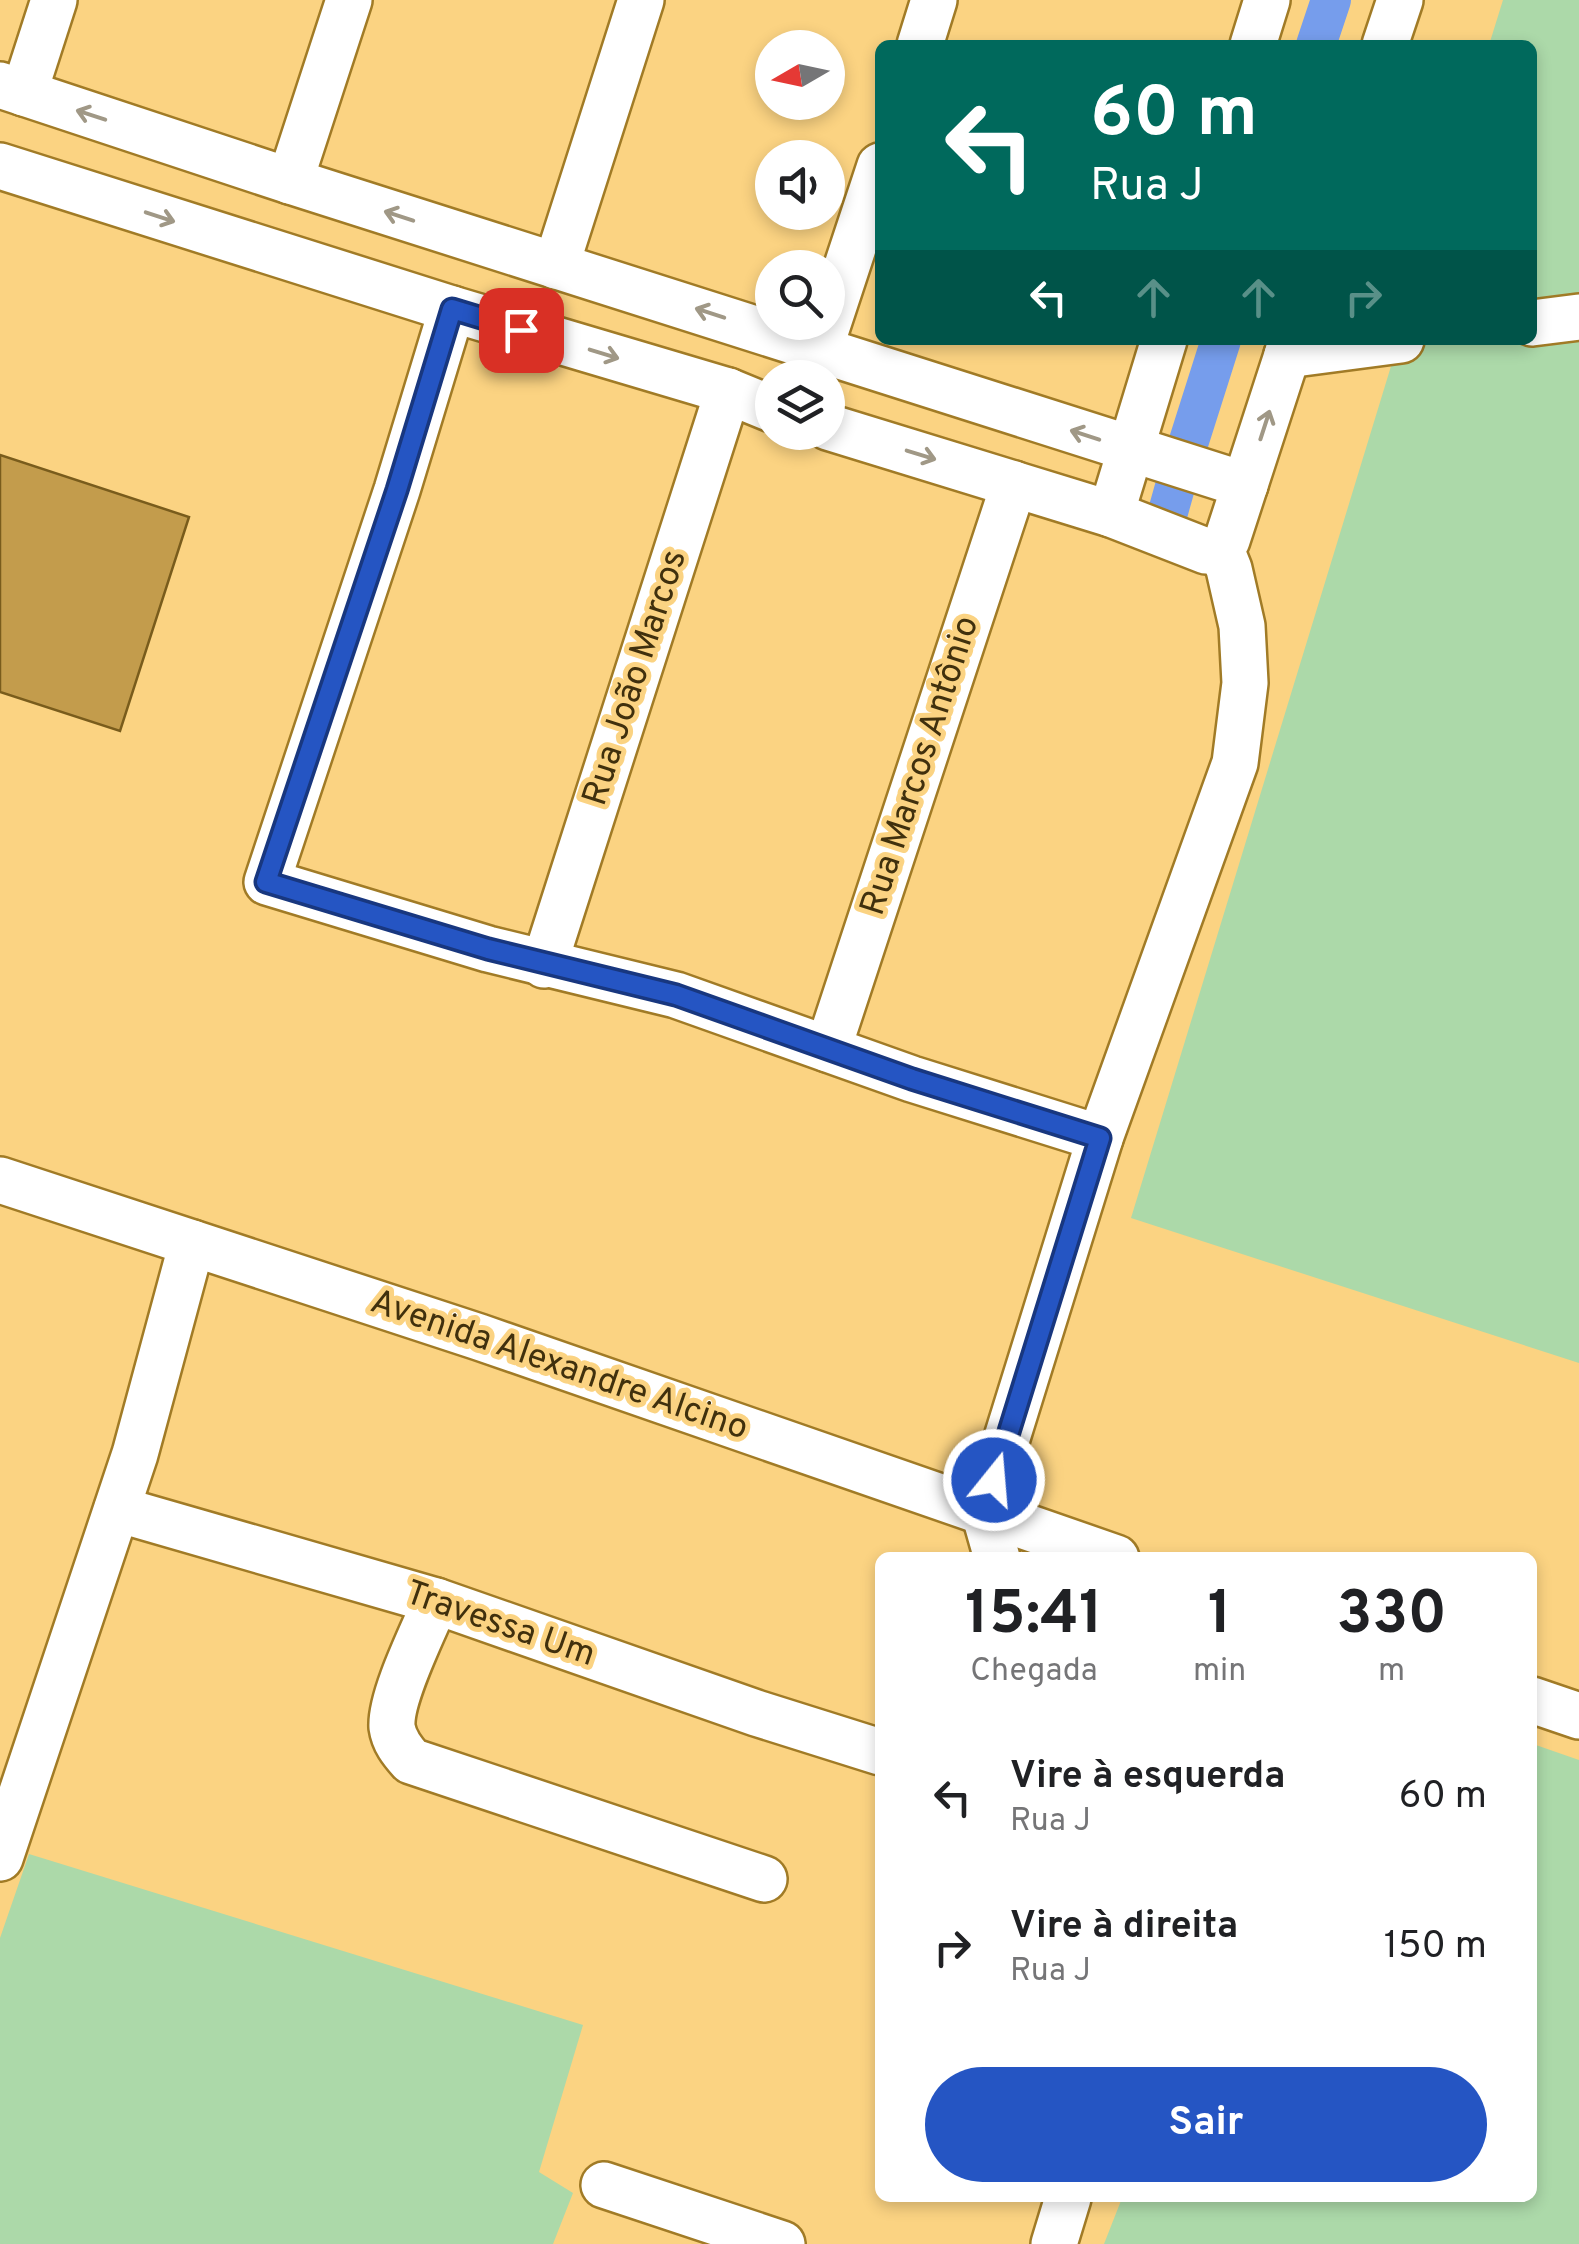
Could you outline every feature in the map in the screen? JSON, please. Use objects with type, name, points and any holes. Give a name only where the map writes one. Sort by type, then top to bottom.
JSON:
[{"type":"street","points":[[54,0],[12,89],[290,182],[1245,485]]},
{"type":"street","points":[[290,182],[349,0]]},
{"type":"street","points":[[556,266],[641,0]]},
{"type":"street","points":[[922,40],[934,0]]},
{"type":"street","points":[[1255,40],[1267,0]]},
{"type":"street","points":[[1387,40],[1400,0]]},
{"type":"street","points":[[0,166],[755,402]]},
{"type":"street","points":[[820,348],[875,181]]},
{"type":"street","points":[[452,309],[397,490],[266,882],[544,965],[676,995],[1100,1138]]},
{"type":"street","points":[[1537,322],[1579,317]]},
{"type":"street","points":[[1111,514],[1162,345]]},
{"type":"street","points":[[1221,550],[1228,540],[1289,348],[1331,345]]},
{"type":"street","name":"Rua João Marcos","points":[[544,965],[728,392]]},
{"type":"street","points":[[845,432],[1111,514],[1206,551],[1221,550]]},
{"type":"street","name":"Rua Marcos Antônio","points":[[828,1049],[1014,484]]},
{"type":"street","points":[[996,1552],[984,1512],[1100,1138],[1235,763],[1245,683],[1242,626],[1230,569],[1221,550]]},
{"type":"street","name":"Avenida Alexandre Alcino","points":[[0,1180],[479,1337],[1099,1552]]},
{"type":"street","points":[[0,1858],[118,1509],[192,1243]]},
{"type":"street","name":"Travessa Um","points":[[118,1509],[436,1601],[875,1750]]},
{"type":"street","points":[[436,1601],[412,1656],[392,1718],[398,1744],[412,1760],[764,1880]]},
{"type":"street","points":[[1537,1702],[1579,1716]]},
{"type":"street","points":[[604,2185],[782,2244]]},
{"type":"street","points":[[1054,2244],[1067,2202]]},
{"type":"green space","points":[[1503,0],[1579,0],[1579,1363],[1131,1218],[1397,345],[1537,345],[1537,40],[1491,40]]},
{"type":"green space","points":[[1537,1745],[1579,1760],[1579,2244],[1104,2244],[1120,2202],[1537,2202]]},
{"type":"green space","points":[[29,1854],[583,2025],[539,2172],[573,2193],[553,2244],[0,2244],[0,1938]]},
{"type":"building","points":[[0,455],[189,517],[120,731],[0,692]]},
{"type":"waterway","points":[[1318,40],[1331,0]]},
{"type":"waterway","points":[[1188,444],[1219,345]]},
{"type":"waterway","points":[[1168,512],[1175,487]]},
{"type":"route","points":[[521,330],[452,309],[397,490],[266,882],[544,965],[676,995],[912,1079],[1100,1138],[994,1480]]}]
